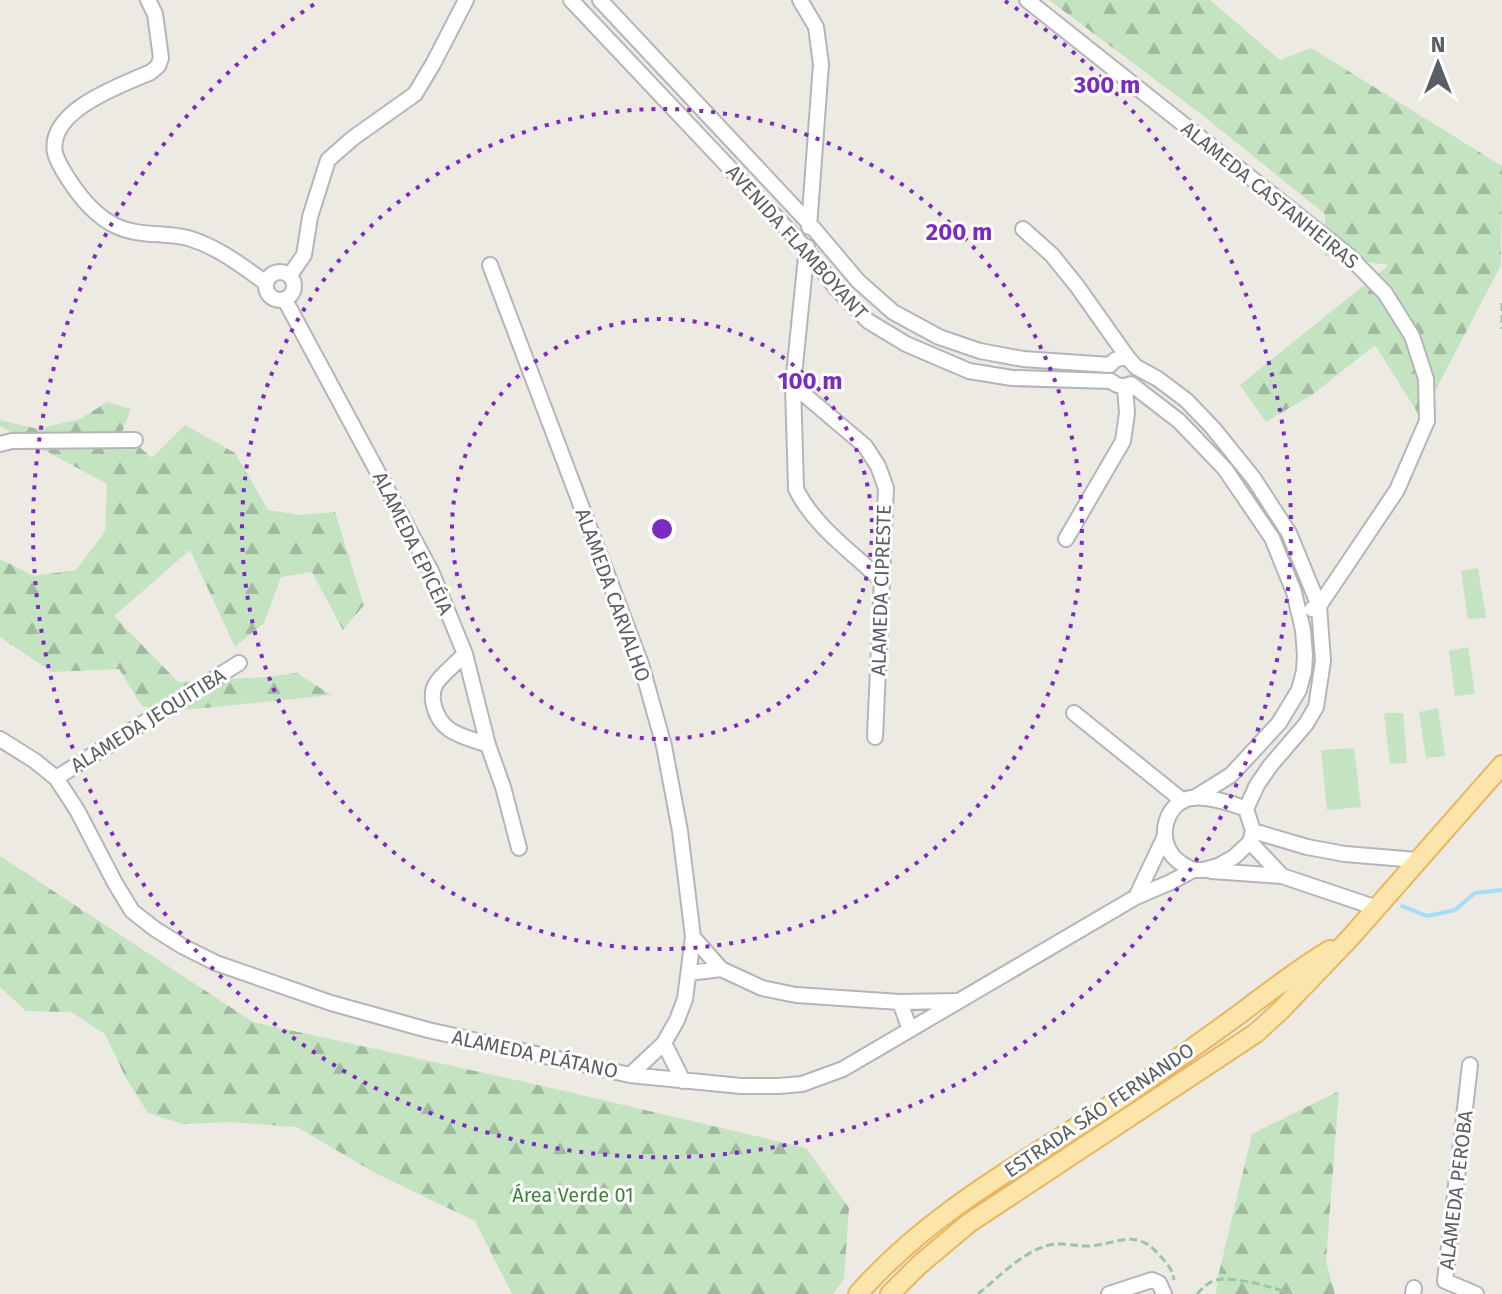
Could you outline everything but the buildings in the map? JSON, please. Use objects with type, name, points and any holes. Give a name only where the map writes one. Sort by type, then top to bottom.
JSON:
[{"type":"main road","name":"ESTRADA SÃO FERNANDO","points":[[890,1294],[969,1223],[1256,1033],[1350,938],[1502,765]]},
{"type":"main road","name":"ESTRADA SÃO FERNANDO","points":[[858,1294],[909,1242],[966,1199],[1192,1049],[1297,969],[1350,938]]},
{"type":"street","points":[[148,0],[155,14],[161,58],[158,66],[90,100],[73,113],[56,136],[55,152],[78,193],[115,226],[140,234],[186,238],[219,249],[266,283]]},
{"type":"street","points":[[290,275],[304,255],[310,217],[328,160],[353,138],[415,94],[466,0]]},
{"type":"street","name":"AVENIDA FLAMBOYANT","points":[[571,0],[806,249],[836,288],[868,321],[906,344],[969,371],[1012,378],[1122,384]]},
{"type":"street","name":"AVENIDA FLAMBOYANT","points":[[600,0],[776,187],[858,281],[893,312],[939,337],[980,351],[1023,359],[1110,365],[1121,358],[1132,363]]},
{"type":"street","points":[[800,0],[816,27],[821,64],[793,385],[796,489],[815,519],[881,580]]},
{"type":"street","name":"ALAMEDA CASTANHEIRAS","points":[[1027,0],[1348,255],[1385,293],[1412,336],[1426,379],[1427,421],[1397,490],[1319,606]]},
{"type":"street","points":[[762,202],[776,187]]},
{"type":"street","points":[[1023,229],[1052,255],[1132,363],[1186,400],[1254,479],[1289,533],[1319,606],[1323,661],[1316,707],[1306,724],[1270,766],[1246,809],[1251,836],[1282,876]]},
{"type":"street","name":"ALAMEDA CARVALHO","points":[[490,265],[641,664],[667,760],[680,831],[693,937],[685,999],[664,1043]]},
{"type":"street","points":[[276,272],[290,275],[295,289],[291,296],[285,300],[271,297],[266,283],[270,277],[276,272]]},
{"type":"street","name":"ALAMEDA EPICÉIA","points":[[285,300],[431,571],[465,654],[519,848]]},
{"type":"street","points":[[1122,384],[1136,379],[1132,363]]},
{"type":"street","points":[[1110,365],[1108,373],[1179,421],[1225,469],[1272,538],[1294,592],[1305,655],[1299,690],[1279,723],[1231,775],[1170,813],[1165,836],[1169,850],[1178,862],[1198,870],[1282,876],[1377,908]]},
{"type":"street","points":[[1066,539],[1123,441],[1127,413],[1122,384]]},
{"type":"street","name":"ALAMEDA CIPRESTE","points":[[793,385],[865,446],[878,466],[886,488],[875,737]]},
{"type":"street","points":[[0,444],[12,441],[135,440]]},
{"type":"street","points":[[1300,615],[1319,606]]},
{"type":"street","points":[[465,654],[436,683],[435,710],[439,720],[450,731],[488,745]]},
{"type":"street","name":"ALAMEDA JEQUITIBA","points":[[56,778],[239,663]]},
{"type":"street","points":[[1074,713],[1188,799],[1221,801],[1246,809]]},
{"type":"street","name":"ALAMEDA PLÁTANO","points":[[0,739],[56,778],[132,911],[182,946],[216,963],[331,1003],[428,1030],[630,1075],[683,1081],[741,1086],[802,1084],[843,1069],[1136,897],[1198,870]]},
{"type":"street","points":[[1136,897],[1165,836]]},
{"type":"street","points":[[1251,836],[1345,854],[1417,860]]},
{"type":"street","points":[[1198,870],[1218,866],[1234,857],[1251,836]]},
{"type":"street","points":[[693,937],[721,969],[762,988],[796,995],[900,1002],[959,1001]]},
{"type":"street","points":[[689,973],[721,969]]},
{"type":"street","points":[[900,1002],[910,1030]]},
{"type":"street","points":[[630,1075],[664,1043],[683,1081]]},
{"type":"street","name":"ALAMEDA PEROBA","points":[[1470,1065],[1445,1281],[1476,1294]]},
{"type":"street","points":[[1109,1294],[1152,1280],[1167,1290]]},
{"type":"path","points":[[1502,303],[1502,329]]},
{"type":"path","points":[[978,1294],[1023,1257],[1050,1245],[1089,1246],[1131,1238],[1143,1240],[1152,1246],[1169,1266],[1175,1280],[1167,1290]]},
{"type":"path","points":[[1197,1294],[1209,1283],[1222,1279],[1292,1294]]},
{"type":"green space","points":[[1049,0],[1210,0],[1280,60],[1311,48],[1502,166],[1501,265],[1421,418],[1375,345],[1313,394],[1266,422],[1240,385],[1389,265],[1325,256],[1325,214],[1201,114]]},
{"type":"green space","points":[[107,402],[131,409],[122,432],[152,458],[185,425],[235,453],[268,510],[300,515],[335,512],[364,605],[343,630],[312,572],[281,577],[264,623],[235,647],[190,550],[114,616],[178,682],[297,673],[331,695],[165,712],[142,706],[119,669],[52,672],[0,637],[0,559],[34,576],[76,570],[105,532],[107,484],[0,426],[0,420],[38,429],[80,419]]},
{"type":"green space","points":[[1478,568],[1486,618],[1468,619],[1461,571]]},
{"type":"green space","points":[[1468,647],[1475,694],[1455,696],[1449,651]]},
{"type":"green space","points":[[1438,708],[1445,756],[1426,758],[1419,712]]},
{"type":"green space","points":[[1384,713],[1403,713],[1407,763],[1390,764]]},
{"type":"green space","points":[[1354,748],[1361,807],[1327,810],[1321,750]]},
{"type":"green space","name":"Área Verde 01","points":[[0,856],[253,1022],[806,1148],[849,1208],[844,1279],[833,1294],[512,1294],[475,1221],[377,1174],[297,1127],[231,1122],[183,1124],[148,1113],[126,1078],[105,1034],[71,1012],[26,1011],[0,987]]},
{"type":"green space","points":[[1339,1091],[1326,1261],[1335,1294],[1216,1294],[1252,1134]]},
{"type":"waterway","points":[[1402,906],[1427,916],[1455,910],[1475,893],[1502,890]]}]
